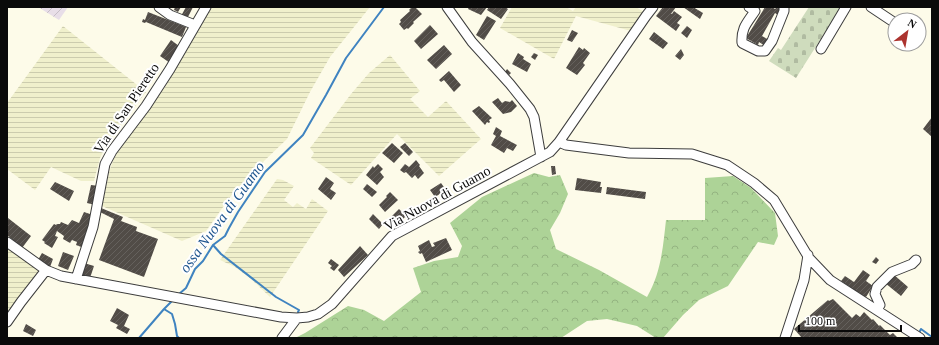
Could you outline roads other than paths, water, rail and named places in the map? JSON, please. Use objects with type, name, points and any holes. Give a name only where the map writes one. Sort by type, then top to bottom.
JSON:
[{"type":"street","points":[[159,7],[170,15],[195,26]]},
{"type":"street","name":"Via di San Pieretto","points":[[76,279],[93,227],[105,164],[112,151],[146,106],[206,7]]},
{"type":"street","points":[[447,7],[472,42],[510,84],[530,109],[534,116],[542,157]]},
{"type":"street","name":"Via Nuova di Guamo","points":[[7,242],[46,270],[61,276],[281,317],[297,318],[318,314],[332,304],[392,236],[550,152],[653,7]]},
{"type":"street","points":[[749,7],[755,11],[744,27],[742,43],[758,51],[765,51],[772,41],[784,11],[784,7]]},
{"type":"street","points":[[821,49],[846,7]]},
{"type":"street","points":[[871,7],[887,18]]},
{"type":"street","points":[[558,142],[566,145],[629,152],[692,154],[727,165],[754,183],[774,200],[808,255],[830,280],[920,338]]},
{"type":"street","points":[[785,338],[804,280],[808,255]]},
{"type":"street","points":[[877,310],[880,305],[875,294],[877,287],[892,272],[912,264],[916,260]]},
{"type":"street","points":[[7,322],[46,270]]},
{"type":"street","points":[[282,338],[297,318]]},
{"type":"waterway","name":"ossa Nuova di Guamo","points":[[179,294],[186,288],[195,269],[203,261],[213,245],[225,236],[238,212],[265,172],[303,135],[346,58],[384,7]]},
{"type":"waterway","points":[[213,245],[221,254],[276,297],[299,310],[298,312]]},
{"type":"waterway","name":"ossa Nuova di Guamo","points":[[139,338],[173,300]]},
{"type":"waterway","points":[[164,309],[172,314],[177,336],[179,338]]},
{"type":"waterway","points":[[920,331],[921,329],[932,337]]}]
